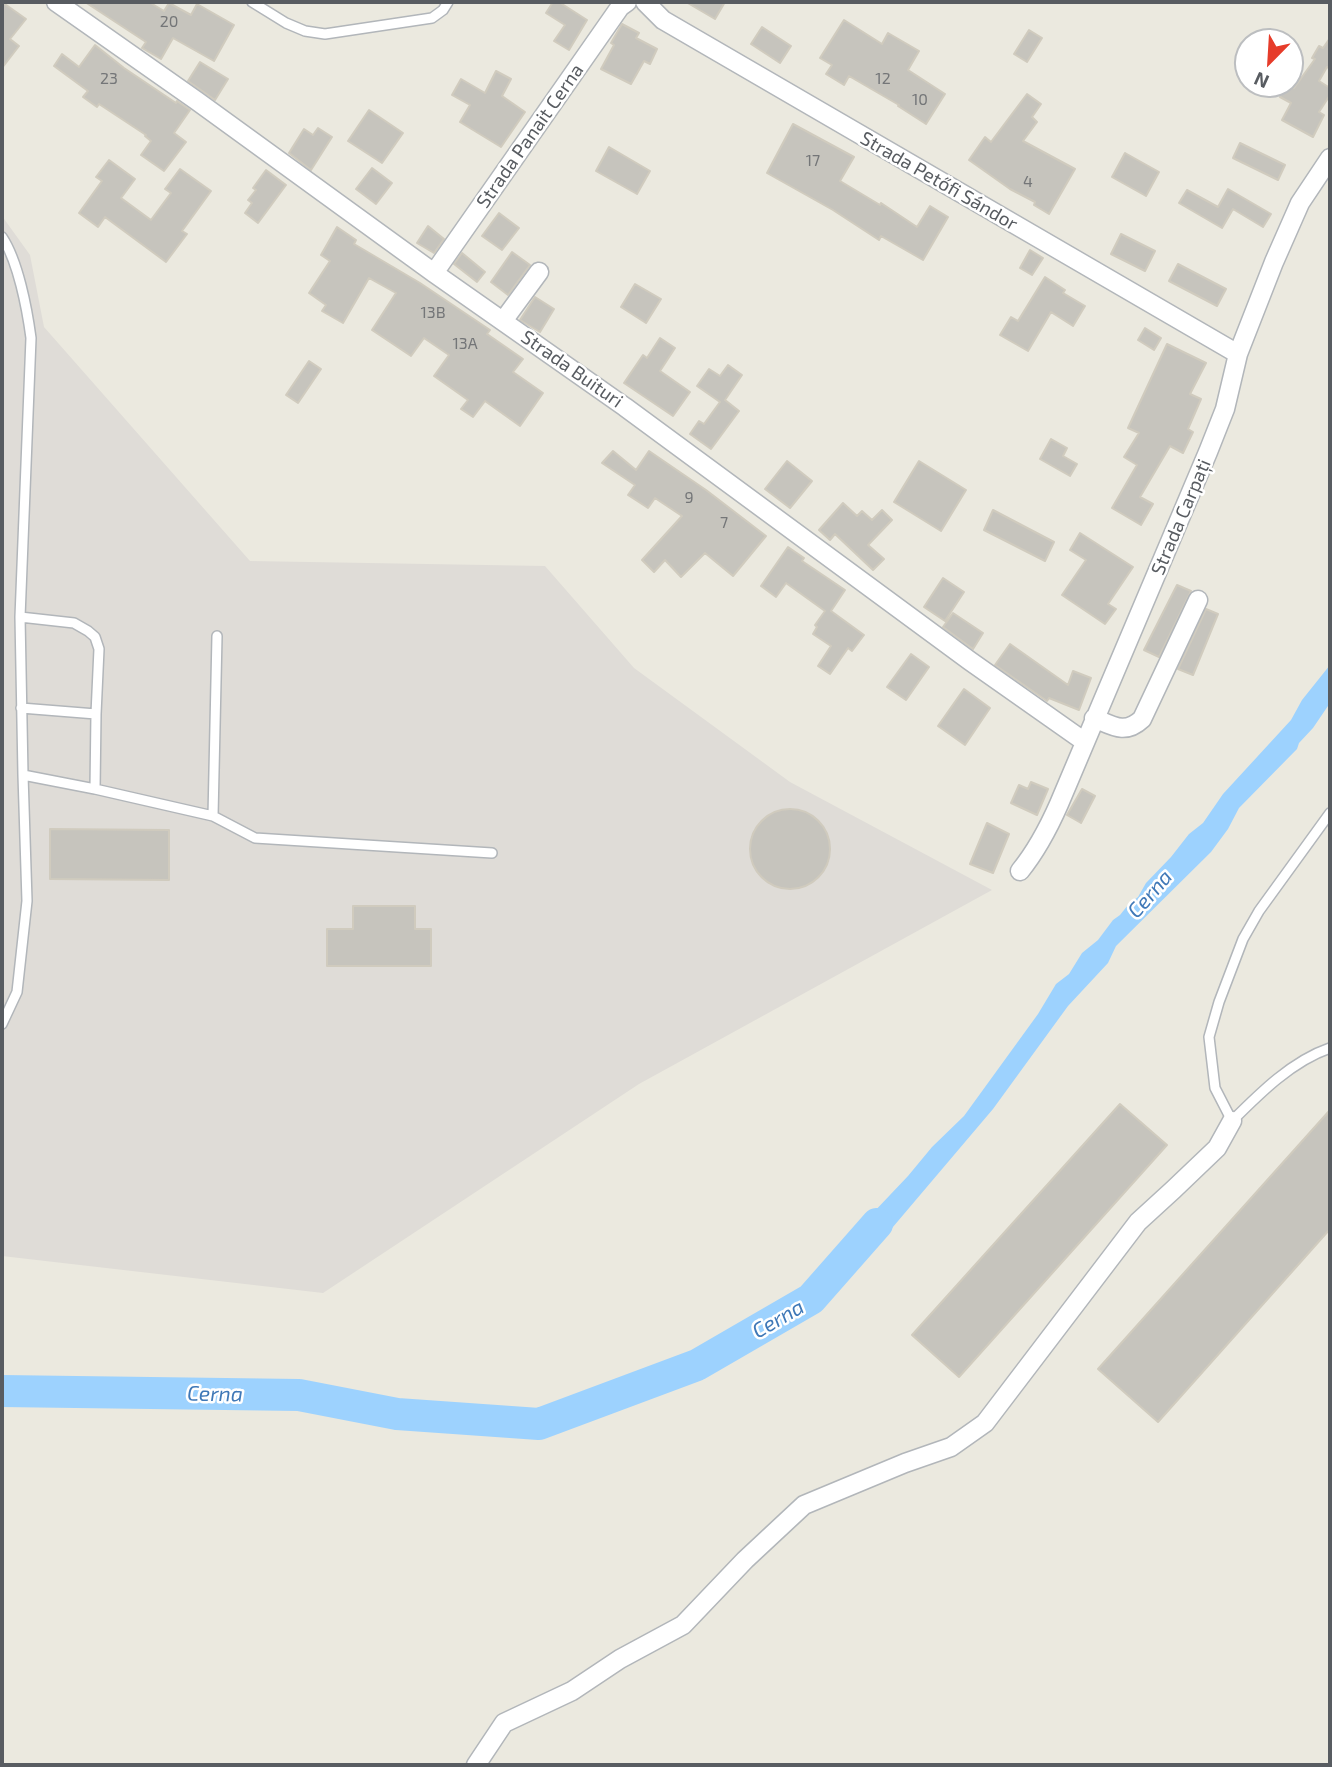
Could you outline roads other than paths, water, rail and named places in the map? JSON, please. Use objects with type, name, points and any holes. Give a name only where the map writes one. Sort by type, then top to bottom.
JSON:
[{"type":"street","name":"Strada Buituri","points":[[56,2],[744,493],[970,661],[1085,742]]},
{"type":"street","name":"Strada Panait Cerna","points":[[435,273],[620,6],[627,2]]},
{"type":"street","name":"Strada Petőfi Sándor","points":[[645,2],[663,20],[1238,354]]},
{"type":"street","name":"Strada Carpați","points":[[1020,871],[1045,836],[1213,441],[1225,409],[1238,354],[1287,231],[1300,203],[1330,158]]},
{"type":"street","points":[[503,321],[539,272]]},
{"type":"street","points":[[1094,719],[1118,728],[1127,728],[1135,726],[1142,719],[1198,600]]},
{"type":"street","points":[[476,1765],[504,1723],[572,1691],[620,1659],[683,1625],[745,1560],[804,1505],[905,1462],[951,1447],[985,1423],[1138,1222],[1217,1148],[1232,1121]]},
{"type":"lane","points":[[253,2],[286,23],[305,31],[326,34],[432,19],[448,2]]},
{"type":"lane","points":[[2,237],[28,317],[31,338],[20,617],[27,901],[17,992],[2,1024]]},
{"type":"lane","points":[[20,617],[74,624],[95,637],[99,649],[95,789]]},
{"type":"lane","points":[[213,817],[217,636]]},
{"type":"lane","points":[[22,708],[96,715]]},
{"type":"lane","points":[[23,775],[213,817],[255,838],[492,853]]},
{"type":"lane","points":[[1330,813],[1259,911],[1243,939],[1219,1002],[1209,1037],[1213,1076],[1215,1088],[1232,1121],[1290,1069],[1330,1048]]},
{"type":"water","points":[[1330,665],[1330,703],[1297,749],[1239,808],[1211,852],[1116,946],[1108,963],[1068,1006],[993,1109],[858,1265],[843,1248],[932,1147],[964,1116],[1038,1014],[1056,984],[1069,974],[1082,953],[1098,940],[1113,920],[1138,897],[1146,883],[1189,834],[1203,823],[1223,794],[1291,720],[1302,700]]},
{"type":"waterway","name":"Cerna","points":[[2,1391],[299,1395],[397,1414],[539,1424],[697,1365],[811,1299],[877,1224]]}]
